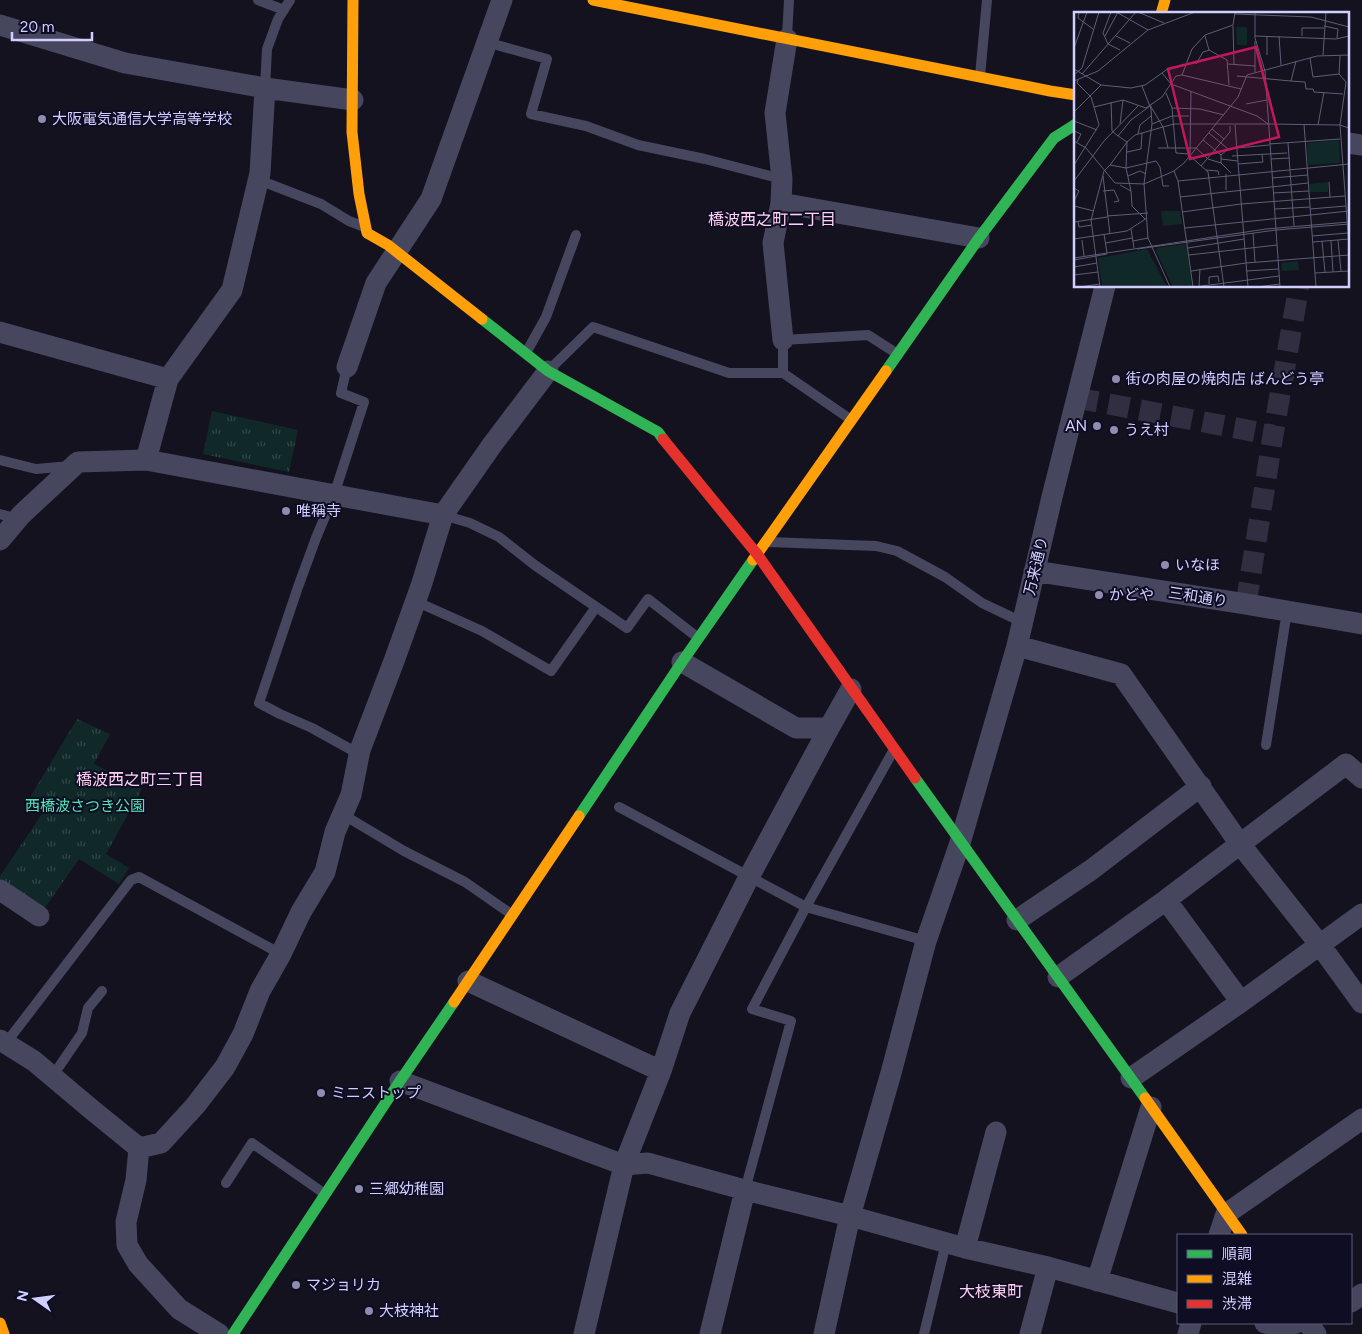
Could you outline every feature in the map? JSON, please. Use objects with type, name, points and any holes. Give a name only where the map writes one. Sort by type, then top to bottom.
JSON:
[{"type":"street","points":[[353,0],[352,132],[359,194],[367,233],[388,245],[548,371],[658,432],[757,554],[960,843],[1131,1078],[1241,1234]]},
{"type":"street","points":[[347,367],[376,283],[431,198],[502,0]]},
{"type":"street","points":[[593,0],[1074,95]]},
{"type":"street","points":[[0,25],[124,63],[265,88],[353,100]]},
{"type":"street","points":[[783,340],[773,243],[781,203],[782,179],[775,113],[787,39]]},
{"type":"street","points":[[146,460],[168,379],[232,290],[260,173],[265,88]]},
{"type":"street","points":[[233,1334],[400,1081],[698,638],[979,238],[1054,138],[1074,125]]},
{"type":"street","points":[[781,203],[979,238]]},
{"type":"street","name":"万来通り","points":[[824,1334],[850,1216],[926,941],[960,843],[1017,646],[1105,288]]},
{"type":"street","points":[[0,332],[168,379]]},
{"type":"street","points":[[139,1148],[161,1143],[195,1106],[225,1067],[243,1034],[260,991],[281,954],[301,912],[325,872],[335,832],[351,795],[359,754],[415,601],[443,515],[492,445],[548,371]]},
{"type":"street","points":[[0,540],[9,516],[78,462],[146,460],[443,515]]},
{"type":"street","name":"三和通り","points":[[1034,571],[1362,624]]},
{"type":"street","points":[[1017,646],[1121,674],[1240,844],[1320,945],[1362,1003]]},
{"type":"street","points":[[682,662],[796,728],[829,728]]},
{"type":"street","points":[[584,1334],[624,1165],[661,1071],[680,1013],[749,877],[851,689]]},
{"type":"street","points":[[1058,977],[1166,900],[1346,764],[1362,778]]},
{"type":"street","points":[[1017,920],[1091,870],[1200,786]]},
{"type":"street","points":[[0,890],[39,916]]},
{"type":"street","points":[[1166,900],[1241,1002]]},
{"type":"street","points":[[1131,1078],[1241,1002],[1362,914]]},
{"type":"street","points":[[468,981],[661,1071]]},
{"type":"street","points":[[3,1042],[34,1061],[139,1148]]},
{"type":"street","points":[[400,1081],[624,1165],[648,1163],[956,1245],[1048,1267],[1177,1303]]},
{"type":"street","points":[[1097,1281],[1151,1107]]},
{"type":"street","points":[[1219,1234],[1226,1214],[1362,1119]]},
{"type":"street","points":[[956,1245],[996,1132]]},
{"type":"street","points":[[139,1148],[136,1180],[126,1222],[127,1245],[138,1264],[179,1309],[219,1334]]},
{"type":"street","points":[[710,1334],[745,1190]]},
{"type":"street","points":[[1030,1334],[1048,1267]]},
{"type":"street","points":[[0,1323],[4,1334]]},
{"type":"lane","points":[[258,0],[284,10]]},
{"type":"lane","points":[[265,88],[267,49],[278,19],[290,0]]},
{"type":"lane","points":[[787,39],[789,0]]},
{"type":"lane","points":[[980,77],[987,0]]},
{"type":"lane","points":[[486,42],[547,59],[531,114],[586,126],[638,145],[705,159],[782,179]]},
{"type":"lane","points":[[258,180],[321,204],[348,221],[365,227]]},
{"type":"lane","points":[[526,354],[546,316],[576,235]]},
{"type":"lane","points":[[548,371],[592,327],[729,373],[783,373],[851,420]]},
{"type":"lane","points":[[783,373],[783,340],[868,335],[897,354]]},
{"type":"lane","points":[[347,367],[341,393],[364,402],[334,495],[298,587],[259,703],[312,728],[359,754]]},
{"type":"lane","points":[[0,460],[36,469],[75,466]]},
{"type":"lane","points":[[443,515],[470,523],[499,537],[536,566],[627,628],[648,599],[698,638]]},
{"type":"lane","points":[[765,542],[876,546],[897,551],[945,577],[982,604],[1022,622]]},
{"type":"lane","points":[[415,601],[482,631],[551,671],[596,607]]},
{"type":"lane","points":[[1266,745],[1287,611]]},
{"type":"lane","points":[[745,1190],[791,1021],[752,1009],[806,907],[894,750]]},
{"type":"lane","points":[[619,807],[806,907],[926,941]]},
{"type":"lane","points":[[342,814],[404,851],[465,882],[512,914]]},
{"type":"lane","points":[[3,1042],[131,880],[139,876],[281,954]]},
{"type":"lane","points":[[52,1077],[82,1033],[88,1008],[102,991]]},
{"type":"lane","points":[[226,1183],[252,1143],[325,1194]]},
{"type":"lane","points":[[924,1334],[956,1245]]},
{"type":"green space","points":[[212,411],[298,430],[289,472],[203,454]]},
{"type":"green space","name":"西橋波さつき公園","points":[[77,719],[110,734],[94,764],[142,789],[106,854],[129,868],[119,884],[79,859],[42,912],[0,883],[0,876],[44,811],[28,801]]},
{"type":"tunnel","points":[[1246,604],[1299,288]]},
{"type":"tunnel","points":[[1077,398],[1273,435]]},
{"type":"traffic: fast","points":[[886,371],[979,238],[1054,138],[1074,125]]},
{"type":"traffic: fast","points":[[482,319],[548,371],[658,432],[663,439]]},
{"type":"traffic: fast","points":[[579,816],[753,560]]},
{"type":"traffic: fast","points":[[915,778],[1145,1098]]},
{"type":"traffic: fast","points":[[233,1334],[454,1002]]},
{"type":"traffic: slow","points":[[353,0],[352,132],[359,194],[367,233],[388,245],[482,319]]},
{"type":"traffic: slow","points":[[593,0],[1074,95]]},
{"type":"traffic: slow","points":[[1162,12],[1165,0]]},
{"type":"traffic: slow","points":[[753,560],[886,371]]},
{"type":"traffic: slow","points":[[454,1002],[579,816]]},
{"type":"traffic: slow","points":[[1145,1098],[1241,1234]]},
{"type":"traffic: slow","points":[[0,1323],[4,1334]]},
{"type":"traffic: jam","points":[[663,439],[757,554],[915,778]]},
{"type":"place","name":"大阪電気通信大学高等学校","points":[[42,119]]},
{"type":"place","name":"街の肉屋の焼肉店 ばんどう亭","points":[[1116,379]]},
{"type":"place","name":"AN","points":[[1097,426]]},
{"type":"place","name":"うえ村","points":[[1114,430]]},
{"type":"place","name":"唯稱寺","points":[[286,511]]},
{"type":"place","name":"いなほ","points":[[1165,565]]},
{"type":"place","name":"かどや","points":[[1099,595]]},
{"type":"place","name":"ミニストップ","points":[[321,1093]]},
{"type":"place","name":"三郷幼稚園","points":[[359,1189]]},
{"type":"place","name":"マジョリカ","points":[[296,1285]]},
{"type":"place","name":"大枝神社","points":[[369,1311]]},
{"type":"district","name":"橋波西之町二丁目","points":[[772,219]]},
{"type":"district","name":"橋波西之町三丁目","points":[[140,779]]},
{"type":"district","name":"大枝東町","points":[[991,1291]]}]
